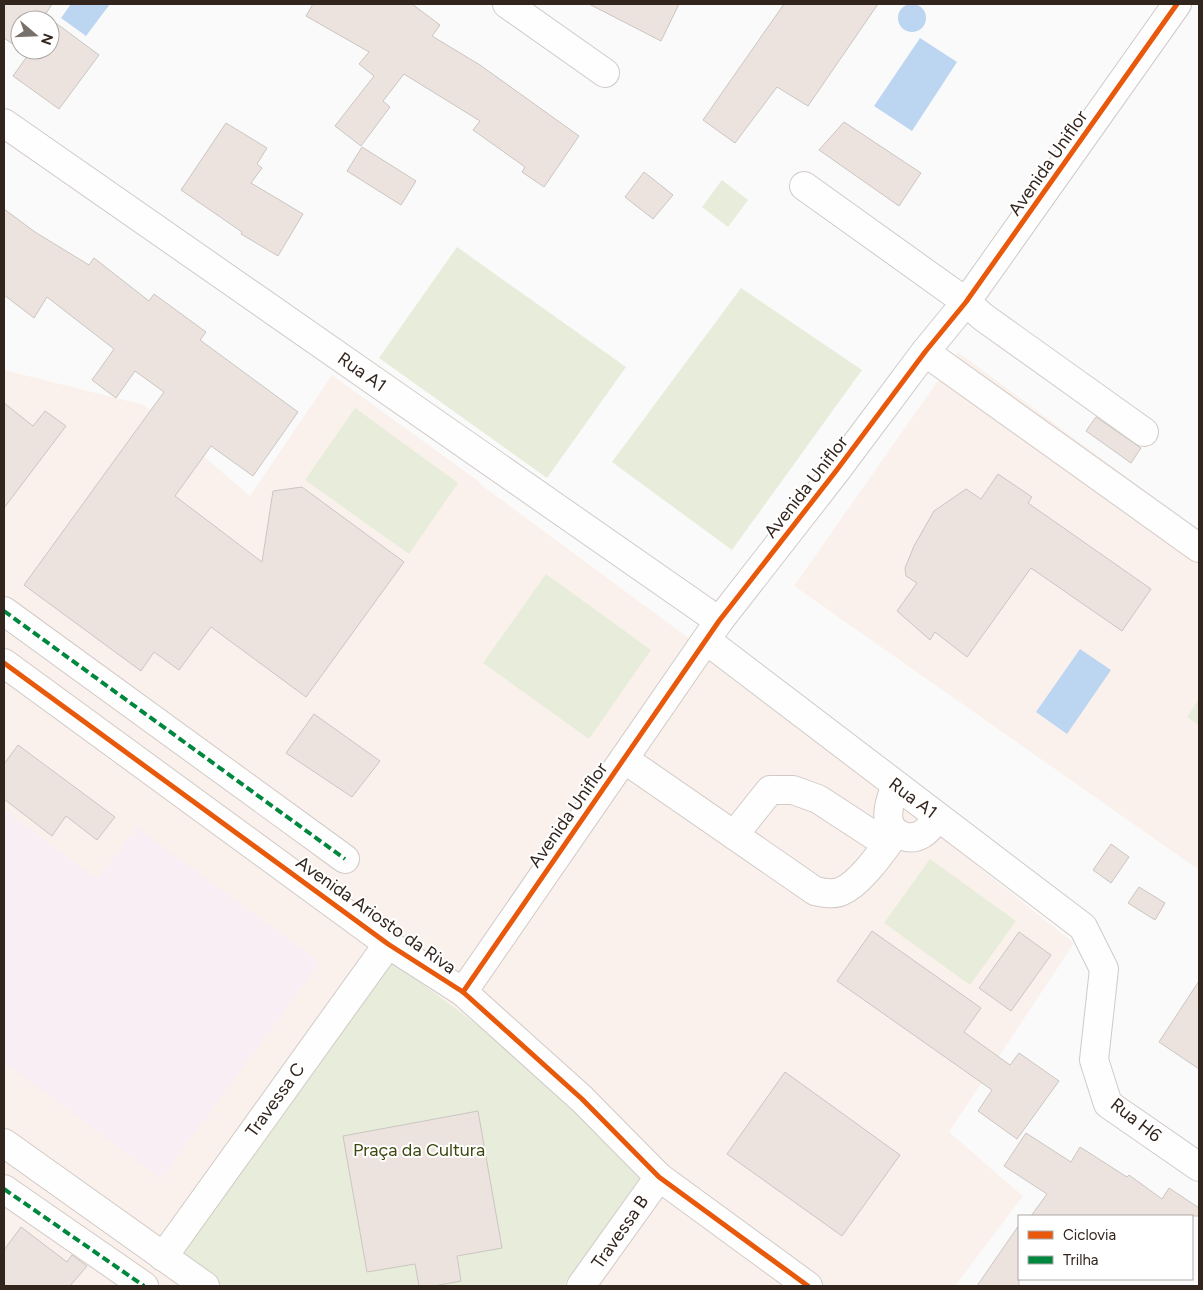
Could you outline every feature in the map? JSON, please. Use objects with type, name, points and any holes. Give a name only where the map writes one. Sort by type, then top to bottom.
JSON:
[{"type":"street","points":[[507,4],[606,72]]},
{"type":"street","name":"Avenida Uniflor","points":[[463,992],[713,631],[925,352],[966,302],[1177,4]]},
{"type":"street","name":"Rua A1","points":[[4,123],[713,631],[896,785],[1082,927],[1104,969]]},
{"type":"street","points":[[804,186],[1144,432]]},
{"type":"street","points":[[925,352],[1199,548]]},
{"type":"street","points":[[4,611],[345,859]]},
{"type":"street","name":"Avenida Ariosto da Riva","points":[[4,662],[388,944],[463,992],[582,1099],[659,1177],[808,1286]]},
{"type":"street","points":[[624,759],[815,891],[828,894],[841,892],[855,884],[892,839]]},
{"type":"street","points":[[892,839],[888,804],[896,785]]},
{"type":"street","points":[[734,834],[770,790],[793,790],[818,799],[892,839],[909,838],[922,834],[938,818]]},
{"type":"street","name":"Travessa C","points":[[163,1257],[388,944]]},
{"type":"street","name":"Rua H6","points":[[1104,969],[1094,1060],[1108,1104],[1199,1167]]},
{"type":"street","points":[[4,1143],[205,1286]]},
{"type":"street","name":"Travessa B","points":[[581,1286],[659,1177]]},
{"type":"street","points":[[4,1189],[144,1286]]},
{"type":"shaded area","points":[[958,352],[1199,531],[1199,870],[794,586]]},
{"type":"shaded area","points":[[4,370],[144,405],[250,496],[332,375],[481,483],[736,673],[1074,943],[949,1132],[1023,1196],[955,1286],[4,1286]]},
{"type":"shaded area","points":[[4,810],[97,879],[137,827],[320,963],[161,1179],[4,1063]]},
{"type":"green space","points":[[722,180],[748,200],[728,227],[702,207]]},
{"type":"green space","points":[[457,247],[626,367],[547,478],[379,358]]},
{"type":"green space","points":[[741,288],[862,370],[732,550],[612,462]]},
{"type":"green space","points":[[355,408],[458,483],[409,554],[305,480]]},
{"type":"green space","points":[[546,574],[651,650],[589,739],[483,663]]},
{"type":"green space","points":[[1199,699],[1199,725],[1187,717]]},
{"type":"green space","points":[[930,859],[1016,921],[970,985],[884,923]]},
{"type":"green space","name":"Praça da Cultura","points":[[387,958],[502,1043],[569,1102],[641,1177],[563,1286],[219,1286],[179,1259]]},
{"type":"water","points":[[71,4],[110,4],[86,36],[61,18]]},
{"type":"water","points":[[912,4],[922,8],[926,18],[922,28],[912,32],[902,28],[898,18],[902,8]]},
{"type":"water","points":[[920,38],[957,62],[912,131],[874,106]]},
{"type":"water","points":[[1080,649],[1111,670],[1067,734],[1036,712]]},
{"type":"building","points":[[4,4],[52,4],[48,10],[10,10],[10,42],[4,38]]},
{"type":"building","points":[[313,4],[412,4],[440,25],[432,36],[480,65],[579,136],[544,187],[522,172],[525,167],[473,130],[480,121],[404,74],[383,101],[390,107],[361,146],[335,126],[374,76],[359,64],[369,52],[306,16]]},
{"type":"building","points":[[589,4],[679,4],[661,41]]},
{"type":"building","points":[[784,4],[878,4],[808,106],[777,87],[735,143],[703,120]]},
{"type":"building","points":[[60,26],[99,55],[59,109],[13,76],[24,60],[60,60]]},
{"type":"building","points":[[844,122],[921,173],[899,206],[819,150]]},
{"type":"building","points":[[226,123],[267,148],[257,164],[262,168],[251,183],[303,214],[278,256],[241,234],[242,232],[181,190]]},
{"type":"building","points":[[362,147],[416,181],[401,205],[347,171]]},
{"type":"building","points":[[644,172],[673,195],[653,219],[625,197]]},
{"type":"building","points":[[4,209],[35,232],[89,265],[94,258],[149,301],[154,294],[206,332],[200,340],[298,412],[253,476],[211,446],[175,496],[262,562],[273,491],[302,487],[404,562],[306,697],[211,627],[179,670],[154,652],[141,671],[24,585],[164,392],[135,371],[116,398],[92,380],[114,349],[47,297],[34,318],[4,295]]},
{"type":"building","points":[[4,403],[33,426],[45,411],[66,426],[4,508]]},
{"type":"building","points":[[1096,417],[1141,448],[1131,463],[1086,431]]},
{"type":"building","points":[[998,474],[1032,497],[1028,503],[1151,589],[1122,631],[1031,568],[967,657],[935,632],[930,640],[897,611],[917,583],[906,576],[905,568],[914,546],[934,511],[966,489],[981,499]]},
{"type":"building","points":[[314,714],[380,761],[352,797],[286,753]]},
{"type":"building","points":[[18,745],[115,817],[97,840],[66,816],[52,836],[4,799],[4,764]]},
{"type":"building","points":[[1111,844],[1129,857],[1111,883],[1093,870]]},
{"type":"building","points":[[1139,887],[1165,903],[1155,920],[1128,903]]},
{"type":"building","points":[[872,931],[981,1008],[964,1032],[1010,1065],[1019,1053],[1059,1081],[1017,1139],[978,1111],[992,1090],[837,981]]},
{"type":"building","points":[[1019,932],[1051,955],[1011,1011],[979,988]]},
{"type":"building","points":[[1199,981],[1199,1069],[1159,1042]]},
{"type":"building","points":[[785,1072],[900,1155],[842,1236],[727,1154]]},
{"type":"building","points":[[478,1111],[502,1248],[457,1256],[461,1281],[434,1286],[419,1286],[415,1264],[367,1272],[343,1136]]},
{"type":"building","points":[[1026,1133],[1071,1162],[1080,1147],[1127,1177],[1129,1175],[1162,1199],[1169,1188],[1199,1208],[1199,1216],[1032,1215],[1047,1194],[1004,1166]]},
{"type":"building","points":[[1018,1226],[1019,1286],[977,1286]]},
{"type":"building","points":[[21,1227],[67,1262],[72,1255],[87,1266],[70,1286],[4,1286],[4,1250]]},
{"type":"marked path","points":[[4,611],[345,859]]},
{"type":"marked path","points":[[4,1189],[144,1286]]},
{"type":"cycle path","points":[[463,992],[719,621],[836,471],[925,352],[966,302],[1177,4]]},
{"type":"cycle path","points":[[4,663],[388,944],[463,992],[582,1099],[659,1177],[808,1286]]}]
